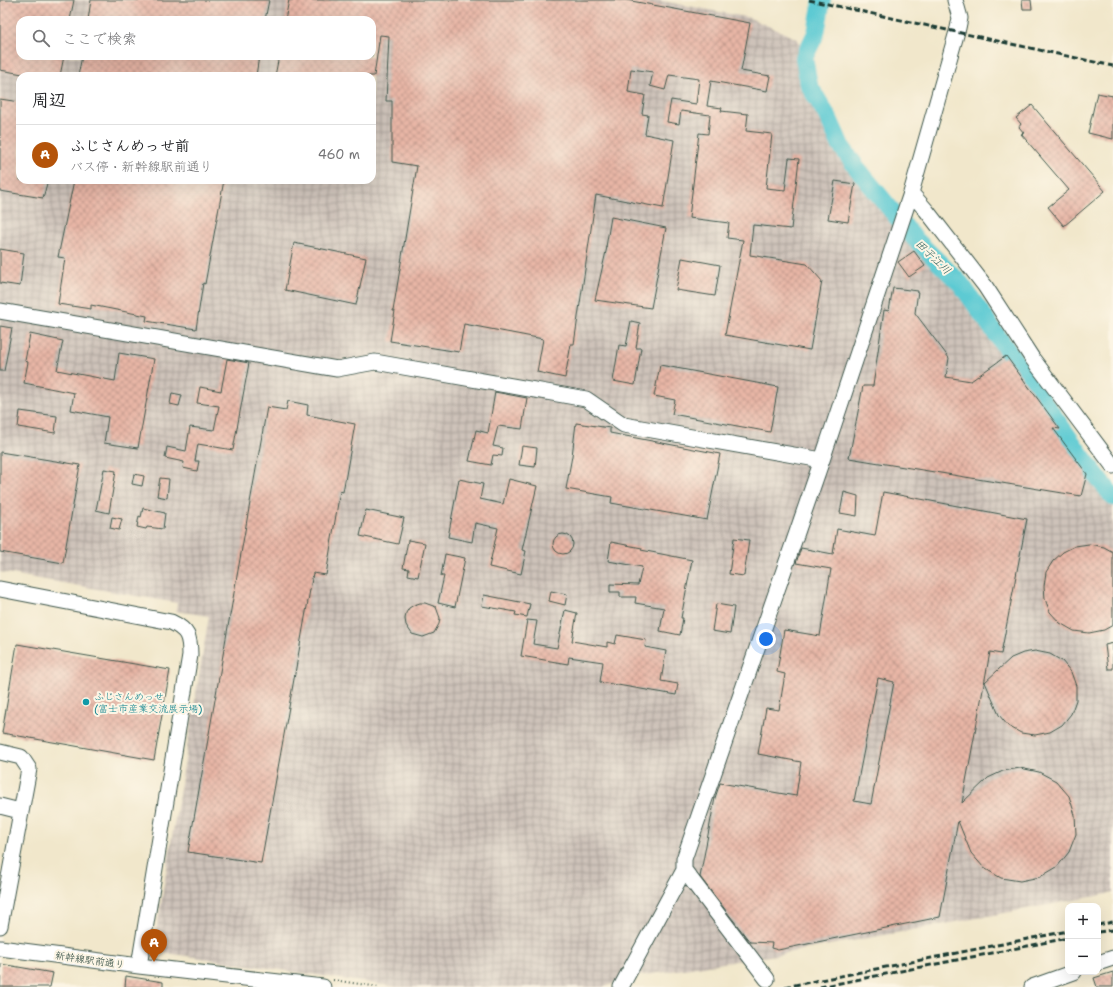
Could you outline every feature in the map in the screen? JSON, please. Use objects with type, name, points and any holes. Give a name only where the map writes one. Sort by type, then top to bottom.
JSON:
[{"type":"street","points":[[621,987],[684,870],[684,859],[822,460],[911,193],[958,28],[960,18],[955,0]]},
{"type":"street","points":[[911,193],[985,286],[1032,358],[1113,466]]},
{"type":"street","points":[[0,311],[337,369],[375,362],[586,400],[624,425],[822,460]]},
{"type":"street","points":[[0,589],[171,622],[182,627],[187,634],[190,643],[190,655],[140,966]]},
{"type":"street","points":[[0,752],[22,756],[28,769],[0,926]]},
{"type":"street","points":[[0,806],[20,811]]},
{"type":"street","points":[[684,870],[767,980]]},
{"type":"street","name":"新幹線駅前通り","points":[[0,948],[323,987]]},
{"type":"street","points":[[1101,962],[1113,958]]},
{"type":"street","points":[[1032,987],[1066,975]]},
{"type":"shaded area","points":[[0,0],[658,0],[750,18],[798,39],[816,95],[854,167],[910,222],[1009,354],[1113,505],[1113,893],[775,955],[632,977],[604,987],[397,987],[153,951],[209,616],[176,611],[177,603],[0,572]]},
{"type":"building","points":[[0,0],[74,0],[71,16],[16,16],[16,60],[63,60],[61,72],[16,73],[0,70]]},
{"type":"building","points":[[91,0],[269,0],[266,16],[89,16]]},
{"type":"building","points":[[289,0],[626,0],[750,23],[741,71],[770,76],[767,91],[711,81],[707,106],[722,108],[721,111],[748,114],[746,131],[772,134],[766,188],[785,190],[789,158],[799,159],[791,229],[753,225],[750,255],[807,264],[822,281],[810,350],[725,335],[743,240],[727,238],[729,223],[689,218],[699,133],[708,134],[710,115],[681,111],[679,124],[667,122],[671,100],[696,104],[699,79],[669,75],[665,90],[650,86],[653,72],[631,69],[628,92],[645,95],[642,114],[648,115],[645,134],[674,140],[663,208],[596,195],[574,344],[571,344],[565,378],[537,372],[543,339],[464,324],[459,352],[390,341],[395,311],[393,311],[417,166],[392,162],[392,101],[386,101],[389,36],[380,35],[375,72],[276,72],[278,60],[376,60],[376,16],[286,16]]},
{"type":"building","points":[[1022,0],[1031,0],[1032,9],[1023,9]]},
{"type":"building","points":[[81,60],[258,60],[257,72],[79,72]]},
{"type":"building","points":[[1097,93],[1113,96],[1113,139],[1088,133]]},
{"type":"building","points":[[0,99],[16,101],[16,184],[47,184],[43,198],[0,191]]},
{"type":"building","points":[[1032,105],[1105,191],[1064,226],[1048,207],[1069,190],[1021,134],[1024,133],[1019,127],[1021,124],[1016,118]]},
{"type":"building","points":[[835,181],[855,184],[848,222],[828,219]]},
{"type":"building","points":[[73,184],[223,184],[205,284],[203,283],[196,329],[146,321],[147,316],[91,305],[91,309],[58,304],[65,258],[58,257]]},
{"type":"building","points":[[611,217],[666,228],[651,308],[595,300],[607,247]]},
{"type":"building","points":[[294,243],[366,258],[356,305],[285,290]]},
{"type":"building","points":[[0,249],[24,253],[20,286],[0,283]]},
{"type":"building","points":[[914,251],[925,266],[909,277],[898,262]]},
{"type":"building","points":[[682,258],[720,265],[715,296],[676,290]]},
{"type":"building","points":[[893,288],[918,291],[915,313],[949,358],[946,377],[971,381],[1006,356],[1060,429],[1053,428],[1087,474],[1081,496],[849,458],[863,386],[873,386],[884,310],[889,311]]},
{"type":"building","points":[[631,321],[640,323],[636,348],[641,348],[635,385],[613,381],[619,345],[626,346]]},
{"type":"building","points":[[0,326],[12,328],[4,371],[0,371]]},
{"type":"building","points":[[30,334],[63,341],[57,370],[115,381],[119,353],[154,359],[138,448],[104,443],[108,417],[71,410],[74,393],[24,383],[28,362],[25,361]]},
{"type":"building","points":[[227,359],[249,363],[233,450],[198,444],[195,461],[199,461],[197,471],[183,468],[184,462],[165,458],[167,447],[186,451],[190,427],[214,430],[219,406],[197,403],[200,387],[221,391]]},
{"type":"building","points":[[660,365],[778,387],[770,432],[672,414],[675,400],[654,396]]},
{"type":"building","points":[[495,392],[527,398],[522,429],[498,426],[493,446],[503,448],[502,456],[493,455],[491,465],[469,461],[476,430],[488,433]]},
{"type":"building","points":[[172,393],[182,395],[179,406],[170,404]]},
{"type":"building","points":[[288,401],[308,405],[307,415],[355,424],[343,492],[340,491],[326,575],[313,573],[261,863],[188,852],[267,407],[286,410]]},
{"type":"building","points":[[20,411],[57,416],[55,433],[18,427]]},
{"type":"building","points":[[576,423],[610,428],[610,433],[720,454],[707,520],[611,503],[612,497],[566,489]]},
{"type":"building","points":[[522,446],[537,448],[535,467],[519,465]]},
{"type":"building","points":[[0,452],[80,465],[63,563],[0,552]]},
{"type":"building","points":[[104,469],[116,471],[109,513],[96,510]]},
{"type":"building","points":[[134,474],[144,476],[142,486],[132,484]]},
{"type":"building","points":[[160,478],[169,479],[167,498],[157,496]]},
{"type":"building","points":[[459,479],[483,484],[480,499],[503,504],[509,479],[537,486],[522,550],[526,551],[521,574],[489,567],[498,528],[475,523],[472,542],[448,537]]},
{"type":"building","points":[[844,492],[858,496],[857,516],[840,513]]},
{"type":"building","points":[[883,492],[1027,519],[1001,654],[990,652],[962,803],[988,778],[1003,771],[1020,768],[1039,772],[1056,781],[1069,796],[1075,815],[1076,834],[1069,852],[1057,867],[1040,877],[1020,881],[1001,878],[984,868],[971,853],[958,821],[940,917],[778,950],[771,948],[772,943],[750,942],[700,877],[715,798],[720,783],[796,796],[801,762],[758,754],[766,708],[779,710],[785,674],[777,672],[784,630],[820,636],[831,569],[796,563],[801,548],[833,554],[837,529],[875,536]],"holes":[[[878,678],[894,682],[871,804],[854,801]]]},
{"type":"building","points":[[143,508],[165,513],[163,529],[147,527],[146,529],[137,527],[139,516],[141,517]]},
{"type":"building","points":[[366,510],[404,518],[398,544],[360,536]]},
{"type":"building","points":[[112,517],[122,519],[119,530],[110,528]]},
{"type":"building","points":[[563,534],[570,537],[573,544],[570,551],[563,554],[556,551],[553,544],[556,537]]},
{"type":"building","points":[[734,538],[749,540],[744,576],[729,574]]},
{"type":"building","points":[[408,540],[425,543],[418,577],[408,575],[409,569],[403,568]]},
{"type":"building","points":[[611,542],[642,548],[641,550],[692,560],[681,618],[683,618],[680,635],[660,631],[664,608],[635,603],[636,597],[620,597],[620,592],[610,592],[610,584],[638,585],[642,567],[608,561]]},
{"type":"building","points":[[1089,544],[1104,547],[1113,552],[1113,625],[1104,630],[1089,633],[1074,631],[1060,623],[1050,612],[1045,599],[1044,586],[1046,572],[1053,561],[1063,552],[1075,546]]},
{"type":"building","points":[[445,554],[465,558],[455,607],[438,603],[444,576],[441,576]]},
{"type":"building","points":[[551,591],[567,594],[565,605],[549,601]]},
{"type":"building","points":[[484,595],[530,604],[527,617],[515,615],[516,612],[482,606]]},
{"type":"building","points":[[420,603],[425,603],[436,607],[440,618],[439,624],[434,633],[423,637],[412,634],[406,625],[405,619],[409,608]]},
{"type":"building","points":[[716,604],[734,607],[730,634],[712,631]]},
{"type":"building","points":[[565,610],[577,613],[572,641],[607,647],[607,642],[615,644],[617,635],[646,640],[645,647],[666,651],[661,681],[678,684],[676,695],[600,682],[603,662],[569,657],[568,664],[521,656],[527,620],[537,621],[533,644],[557,648]]},
{"type":"building","points":[[1113,643],[1113,669],[1108,669],[1105,645]]},
{"type":"building","name":"ふじさんめっせ (富士市産業交流展示場)","points":[[17,644],[170,670],[154,760],[2,733]]},
{"type":"building","points":[[1035,651],[1050,654],[1062,661],[1071,672],[1076,686],[1076,700],[1071,714],[1062,725],[1050,732],[1035,735],[1021,733],[1008,726],[999,715],[985,682],[1011,658],[1023,653]]},
{"type":"building","points":[[1,964],[53,973],[50,987],[0,987]]},
{"type":"building","points":[[1113,972],[1113,987],[1097,987],[1094,978]]},
{"type":"building","points":[[126,976],[163,982],[163,987],[125,987]]},
{"type":"waterway","name":"田子江川","points":[[822,0],[816,33],[804,58],[809,85],[829,119],[841,146],[914,238],[961,284],[1081,455],[1113,497]]},
{"type":"railway","points":[[809,0],[1113,66]]},
{"type":"railway","points":[[1101,924],[1113,922]]},
{"type":"railway","points":[[1101,932],[1113,930]]},
{"type":"railway","points":[[785,987],[1065,932]]},
{"type":"railway","points":[[820,987],[1065,939]]},
{"type":"place","name":"ふじさんめっせ (富士市産業交流展示場)","points":[[86,702]]},
{"type":"place","name":"ふじさんめっせ前","points":[[154,962]]}]
